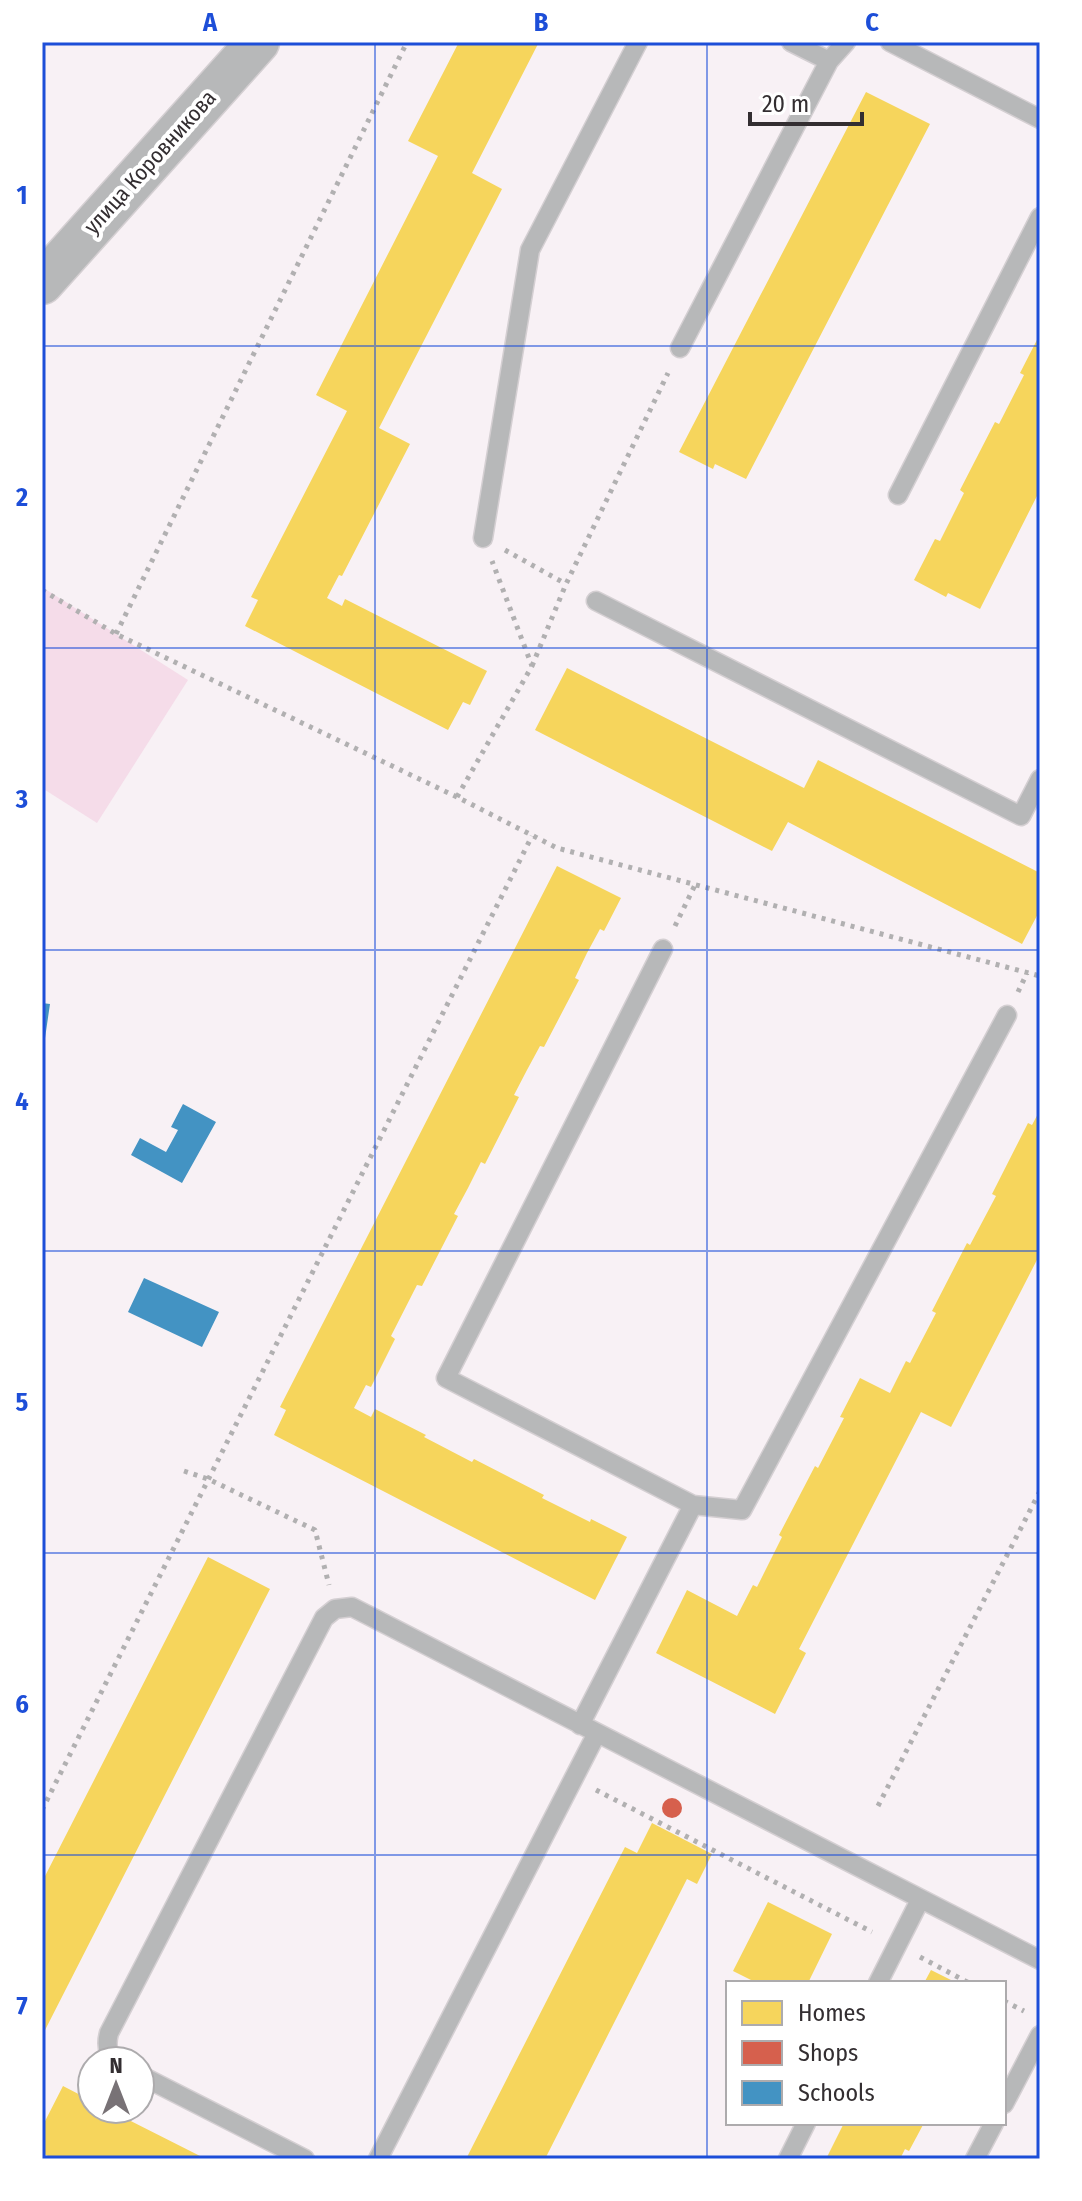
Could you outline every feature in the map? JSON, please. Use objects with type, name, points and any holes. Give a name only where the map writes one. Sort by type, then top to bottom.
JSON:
[{"type":"street","name":"улица Коровникова","points":[[42,283],[258,42]]},
{"type":"lane","points":[[483,538],[530,250],[638,42]]},
{"type":"lane","points":[[791,42],[829,61]]},
{"type":"lane","points":[[680,348],[829,61],[846,42]]},
{"type":"lane","points":[[890,42],[1040,119]]},
{"type":"lane","points":[[898,495],[1040,217]]},
{"type":"lane","points":[[596,601],[1021,816],[1040,779]]},
{"type":"lane","points":[[663,949],[446,1378],[693,1505],[742,1510],[1007,1015]]},
{"type":"lane","points":[[580,1725],[693,1505]]},
{"type":"lane","points":[[108,2045],[113,2025],[324,1618],[335,1609],[352,1607],[1040,1960]]},
{"type":"lane","points":[[378,2159],[597,1733]]},
{"type":"lane","points":[[879,1981],[920,1900]]},
{"type":"lane","points":[[1006,2100],[1040,2035]]},
{"type":"lane","points":[[156,2083],[305,2159]]},
{"type":"lane","points":[[788,2159],[805,2125]]},
{"type":"lane","points":[[975,2159],[993,2125]]},
{"type":"path","points":[[116,634],[407,42]]},
{"type":"path","points":[[457,797],[532,666],[566,584],[680,348]]},
{"type":"path","points":[[483,538],[596,601]]},
{"type":"path","points":[[483,538],[532,666]]},
{"type":"path","points":[[42,590],[116,634],[557,848],[1040,976]]},
{"type":"path","points":[[42,1810],[532,836]]},
{"type":"path","points":[[663,949],[695,885]]},
{"type":"path","points":[[184,1471],[208,1479],[315,1530],[335,1609]]},
{"type":"path","points":[[878,1806],[1040,1491]]},
{"type":"path","points":[[574,1779],[965,1981]]},
{"type":"shaded area","points":[[42,587],[188,680],[97,823],[42,788]]},
{"type":"building: Homes","points":[[459,42],[539,42],[472,173],[502,189],[379,428],[410,444],[342,576],[339,575],[327,598],[342,606],[345,599],[487,671],[470,705],[463,702],[448,730],[245,626],[258,600],[251,597],[347,411],[316,395],[438,156],[408,141]]},
{"type":"building: Homes","points":[[866,92],[930,124],[746,479],[715,464],[713,469],[679,452]]},
{"type":"building: Homes","points":[[1040,334],[1040,490],[980,609],[948,593],[946,597],[914,580],[935,539],[940,541],[964,493],[960,490],[995,422],[999,424],[1024,375],[1020,373]]},
{"type":"building: Homes","points":[[567,668],[804,788],[818,760],[1040,873],[1040,910],[1022,944],[788,822],[772,851],[535,730]]},
{"type":"building: Homes","points":[[557,866],[621,898],[604,931],[600,929],[575,978],[579,980],[544,1047],[540,1046],[514,1095],[519,1097],[485,1164],[481,1162],[454,1214],[458,1216],[422,1286],[417,1285],[391,1336],[395,1339],[371,1387],[366,1385],[354,1408],[371,1417],[375,1409],[472,1462],[474,1459],[544,1495],[542,1498],[627,1537],[595,1600],[274,1435],[286,1410],[280,1407]]},
{"type":"building: Homes","points":[[1040,1110],[1040,1254],[951,1427],[921,1412],[799,1649],[806,1653],[775,1714],[656,1653],[687,1590],[737,1616],[753,1585],[757,1587],[782,1537],[779,1535],[844,1418],[840,1417],[860,1378],[890,1393],[906,1361],[910,1363],[936,1313],[932,1311],[967,1243],[970,1245],[996,1196],[992,1194],[1028,1123],[1032,1125]]},
{"type":"building: Homes","points":[[208,1557],[270,1589],[42,2036],[42,1882]]},
{"type":"building: Homes","points":[[652,1823],[712,1854],[697,1884],[687,1879],[545,2159],[466,2159],[625,1847],[637,1853]]},
{"type":"building: Homes","points":[[768,1902],[832,1934],[809,1981],[753,1981],[733,1971]]},
{"type":"building: Homes","points":[[931,1970],[953,1981],[925,1981]]},
{"type":"building: Homes","points":[[63,2086],[76,2093],[76,2125],[139,2125],[206,2159],[54,2159],[42,2153],[42,2127]]},
{"type":"building: Homes","points":[[843,2125],[923,2125],[909,2151],[905,2149],[900,2159],[826,2159]]},
{"type":"building: Shops","points":[[672,1798],[679,1801],[682,1808],[679,1815],[672,1818],[665,1815],[662,1808],[665,1801]]},
{"type":"building: Schools","points":[[42,1003],[50,1004],[44,1045],[42,1045]]},
{"type":"building: Schools","points":[[183,1104],[216,1122],[182,1183],[131,1155],[140,1138],[166,1152],[178,1130],[171,1127]]},
{"type":"building: Schools","points":[[144,1278],[219,1312],[202,1347],[128,1312]]}]
